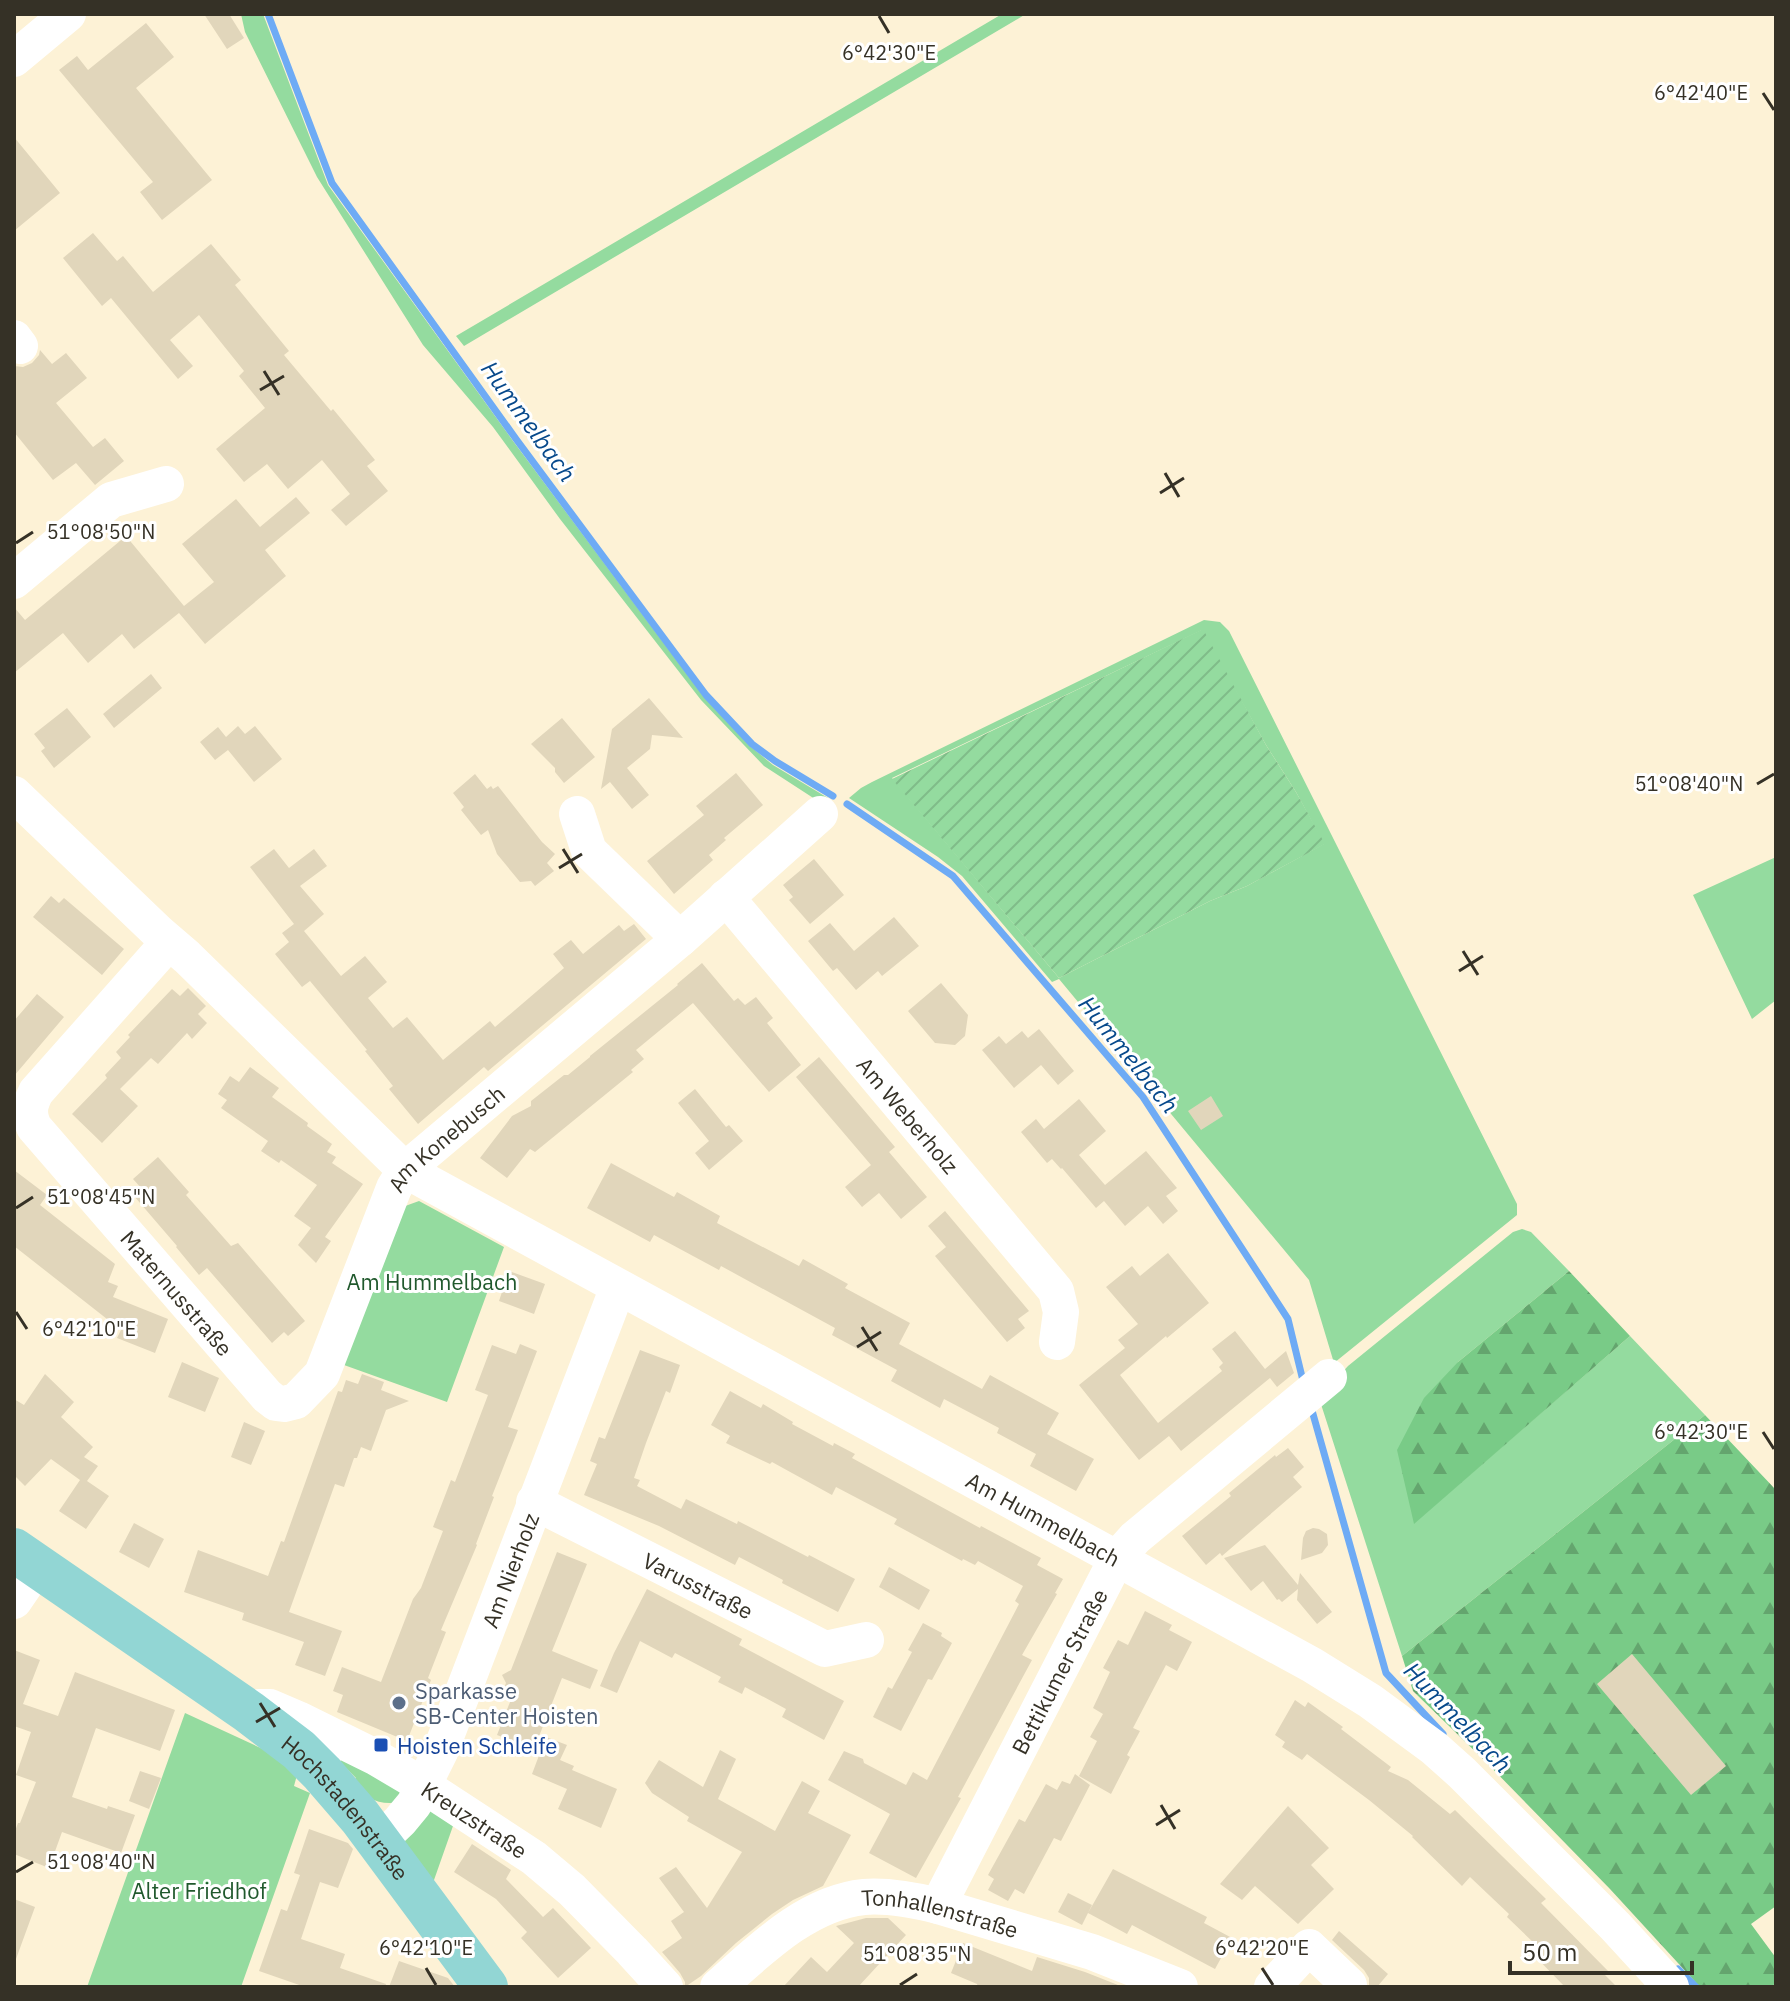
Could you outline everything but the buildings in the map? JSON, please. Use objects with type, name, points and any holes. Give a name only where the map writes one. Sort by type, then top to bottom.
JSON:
[{"type":"main road","name":"Hochstadenstraße","points":[[22,1572],[249,1712],[299,1750],[344,1797],[379,1841],[486,1987]]},
{"type":"street","points":[[14,59],[68,14]]},
{"type":"street","points":[[14,581],[111,500],[166,484]]},
{"type":"street","name":"Am Hummelbach","points":[[14,794],[187,957],[405,1170],[1312,1665],[1370,1701],[1434,1748],[1462,1773],[1605,1915],[1671,1987]]},
{"type":"street","points":[[577,814],[589,851],[680,939]]},
{"type":"street","name":"Am Konebusch","points":[[296,1401],[322,1374],[394,1188],[405,1170],[680,939],[820,814]]},
{"type":"street","name":"Am Weberholz","points":[[726,897],[1056,1291],[1061,1312],[1057,1342]]},
{"type":"street","name":"Maternusstraße","points":[[169,942],[36,1092],[29,1115],[34,1127],[267,1396],[276,1403],[296,1401]]},
{"type":"street","name":"Am Nierholz","points":[[379,1841],[414,1804],[440,1752],[618,1287]]},
{"type":"street","name":"Bettikumer Straße","points":[[938,1906],[1117,1558],[1135,1538],[1329,1377]]},
{"type":"street","name":"Varusstraße","points":[[534,1502],[825,1649],[866,1640]]},
{"type":"street","name":"Kreuzstraße","points":[[249,1712],[259,1707],[270,1707],[375,1757],[534,1858],[572,1890],[665,1987]]},
{"type":"street","name":"Tonhallenstraße","points":[[718,1987],[779,1935],[816,1912],[848,1900],[877,1897],[938,1906],[1092,1952],[1180,1987]]},
{"type":"street","points":[[1272,1987],[1309,1947],[1349,1985]]},
{"type":"green space","points":[[241,14],[263,14],[328,185],[513,441],[704,697],[750,746],[773,765],[828,798],[821,803],[764,766],[701,700],[560,519],[493,427],[423,345],[317,177],[245,32]]},
{"type":"green space","points":[[1002,14],[1026,14],[464,346],[456,336]]},
{"type":"green space","points":[[1204,620],[1220,622],[1229,631],[1517,1204],[1517,1215],[1334,1363],[1309,1280],[1059,979],[1052,982],[962,876],[849,798],[861,788]],"holes":[[[1202,630],[1324,844],[1247,886],[1210,901],[1059,978],[892,778]]]},
{"type":"green space","points":[[1203,629],[1266,745],[1325,844],[1247,886],[1210,901],[1059,978],[892,779]]},
{"type":"green space","points":[[1776,857],[1776,1000],[1752,1019],[1693,895]]},
{"type":"green space","name":"Am Hummelbach","points":[[419,1201],[504,1247],[447,1402],[344,1365],[397,1209]]},
{"type":"green space","points":[[1522,1229],[1531,1232],[1569,1271],[1458,1362],[1414,1523],[1630,1336],[1705,1415],[1402,1656],[1319,1398],[1348,1366],[1513,1232]]},
{"type":"green space","points":[[1569,1271],[1630,1336],[1414,1524],[1397,1450],[1424,1398],[1458,1362]]},
{"type":"green space","points":[[1705,1415],[1776,1490],[1776,1906],[1751,1924],[1776,1958],[1776,1983],[1771,1987],[1700,1987],[1610,1889],[1413,1691],[1402,1656]]},
{"type":"green space","name":"Alter Friedhof","points":[[185,1713],[278,1756],[297,1775],[294,1786],[310,1793],[241,1987],[87,1987]]},
{"type":"green space","points":[[347,1751],[415,1786],[400,1802],[379,1802],[367,1797],[350,1784],[356,1778],[340,1762]]},
{"type":"green space","points":[[434,1809],[453,1826],[434,1880],[428,1886],[402,1842],[427,1812]]},
{"type":"waterway","name":"Hummelbach","points":[[268,14],[332,183],[516,439],[706,695],[752,744],[833,796]]},
{"type":"waterway","name":"Hummelbach","points":[[847,804],[953,876],[1143,1097],[1288,1319],[1304,1385]]},
{"type":"waterway","name":"Hummelbach","points":[[1311,1407],[1386,1673],[1443,1734]]},
{"type":"waterway","name":"Hummelbach","points":[[1678,1969],[1696,1987]]},
{"type":"place","name":"Sparkasse SB-Center Hoisten","points":[[399,1703]]},
{"type":"place","name":"Hoisten Schleife","points":[[381,1745]]}]
